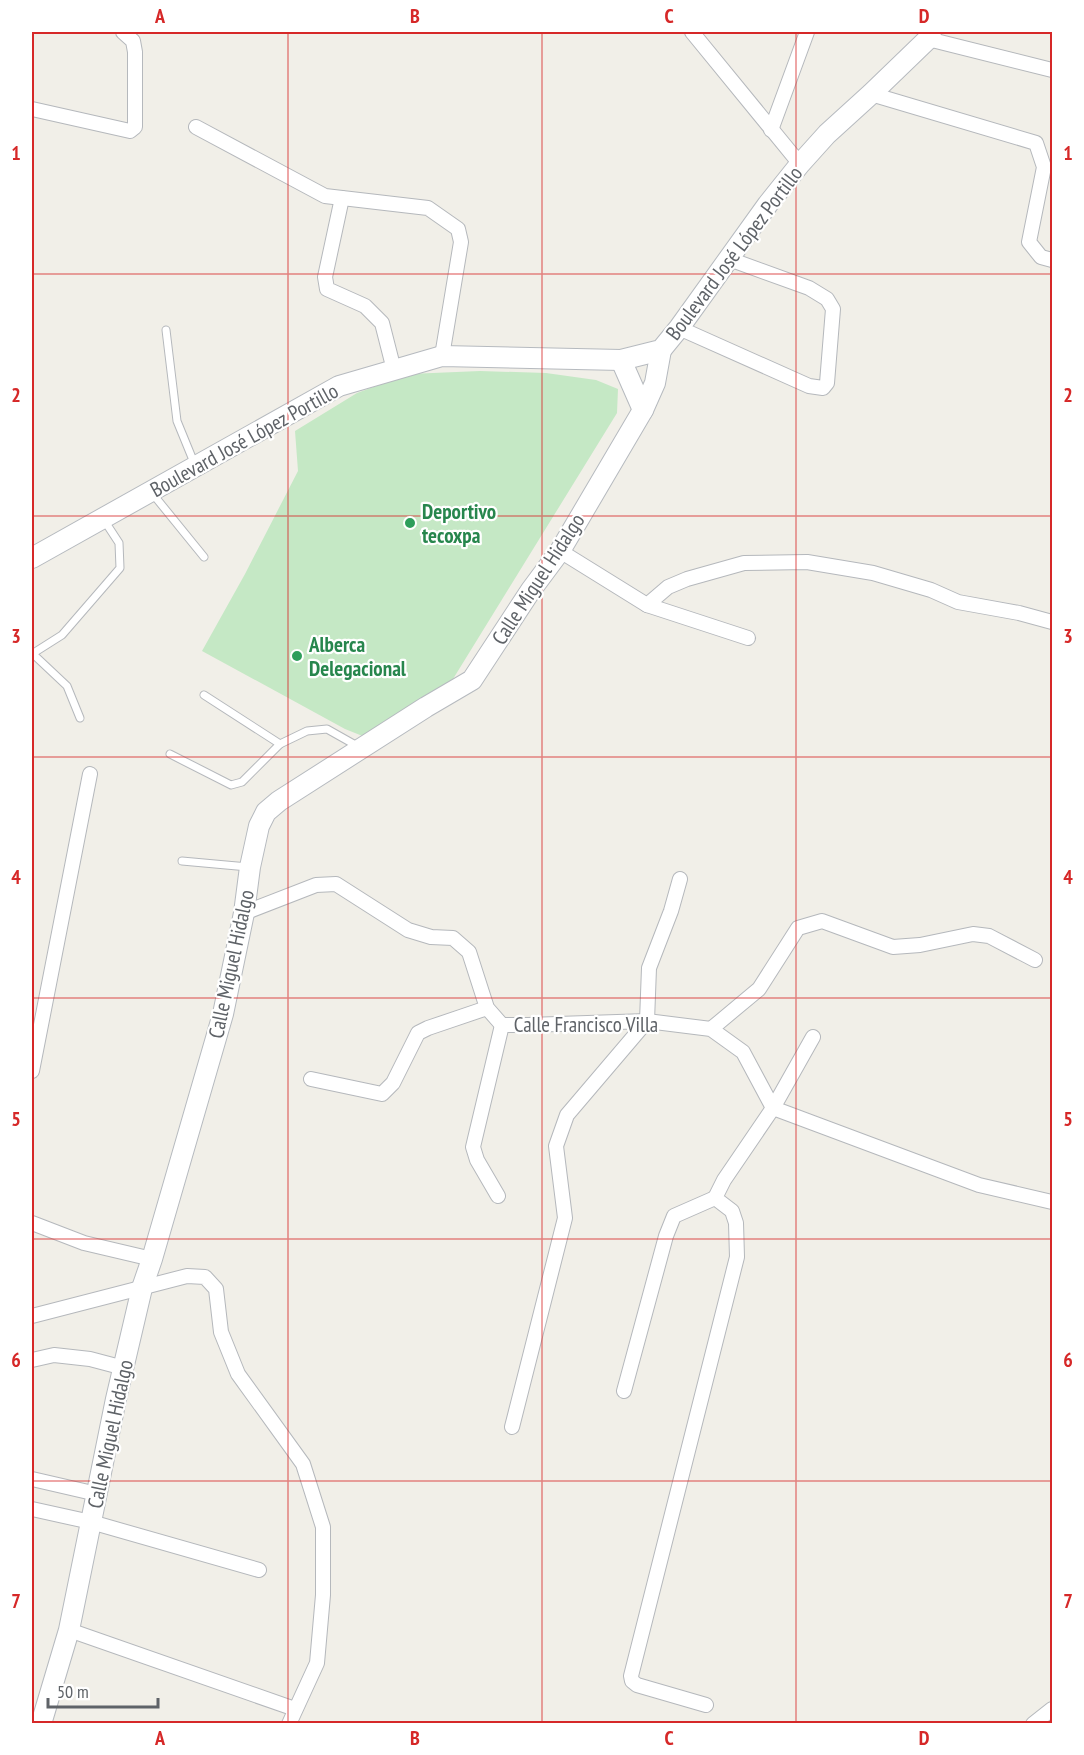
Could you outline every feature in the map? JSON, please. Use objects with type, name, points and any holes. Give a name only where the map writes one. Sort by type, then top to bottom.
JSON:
[{"type":"street","points":[[32,109],[130,131],[135,127],[134,41],[123,32]]},
{"type":"street","points":[[692,32],[801,164]]},
{"type":"street","points":[[771,130],[807,32]]},
{"type":"street","points":[[929,35],[1053,70]]},
{"type":"street","name":"Boulevard José López Portillo","points":[[32,558],[339,386],[442,356],[621,360],[661,350],[768,204],[801,164],[827,134],[871,94],[929,35]]},
{"type":"street","points":[[871,94],[1036,143],[1044,167],[1029,242],[1041,257],[1053,260]]},
{"type":"street","points":[[196,127],[325,196],[428,208],[458,229],[461,242],[442,356]]},
{"type":"street","points":[[342,198],[325,277],[327,290],[365,306],[382,323],[394,370]]},
{"type":"street","points":[[679,328],[809,386],[823,388],[827,382],[833,309],[827,299],[809,288],[729,259]]},
{"type":"street","name":"Calle Miguel Hidalgo","points":[[42,1724],[69,1630],[142,1288],[223,1014],[259,826],[266,812],[279,801],[472,680],[531,590],[560,551],[643,410],[655,382],[661,350]]},
{"type":"street","points":[[621,360],[643,410]]},
{"type":"street","points":[[560,551],[646,604],[748,638]]},
{"type":"street","points":[[646,604],[668,587],[687,579],[744,563],[807,562],[873,573],[931,590],[958,602],[1019,613],[1053,622]]},
{"type":"street","points":[[32,1071],[90,774]]},
{"type":"street","points":[[512,1427],[565,1218],[556,1146],[567,1115],[647,1021],[649,968],[671,911],[680,879]]},
{"type":"street","name":"Calle Francisco Villa","points":[[244,913],[316,885],[336,884],[408,930],[431,937],[453,938],[469,952],[487,1008],[502,1025],[647,1021],[711,1029],[743,1052],[773,1108]]},
{"type":"street","points":[[711,1029],[759,989],[798,928],[822,921],[893,947],[920,945],[973,934],[989,936],[1035,960]]},
{"type":"street","points":[[311,1078],[382,1094],[393,1083],[418,1033],[487,1008]]},
{"type":"street","points":[[498,1196],[477,1160],[473,1147],[502,1025]]},
{"type":"street","points":[[624,1391],[666,1236],[674,1216],[715,1198],[724,1180],[773,1108],[813,1037]]},
{"type":"street","points":[[773,1108],[980,1185],[1053,1202]]},
{"type":"street","points":[[706,1705],[637,1685],[632,1681],[631,1676],[737,1257],[736,1223],[732,1211],[715,1198]]},
{"type":"street","points":[[32,1223],[84,1243],[152,1259]]},
{"type":"street","points":[[32,1316],[187,1276],[206,1277],[216,1289],[221,1332],[238,1374],[303,1464],[323,1527],[323,1595],[317,1663],[289,1724]]},
{"type":"street","points":[[32,1360],[54,1355],[90,1359],[124,1368]]},
{"type":"street","points":[[32,1479],[97,1494]]},
{"type":"street","points":[[32,1509],[91,1522],[259,1570]]},
{"type":"street","points":[[69,1630],[295,1709]]},
{"type":"street","points":[[1033,1724],[1053,1708]]},
{"type":"lane","points":[[166,330],[177,421],[195,466]]},
{"type":"lane","points":[[151,491],[204,557]]},
{"type":"lane","points":[[80,718],[67,686],[32,654],[62,635],[120,568],[119,543],[103,518]]},
{"type":"lane","points":[[204,695],[280,744]]},
{"type":"lane","points":[[170,754],[231,785],[242,782],[280,744],[307,731],[327,729],[363,749]]},
{"type":"lane","points":[[182,861],[250,867]]},
{"type":"green space","name":"Deportivo tecoxpa","points":[[480,371],[546,373],[596,380],[618,389],[617,413],[453,679],[365,737],[345,729],[202,651],[298,471],[295,431],[357,393],[409,374]]},
{"type":"place","name":"Deportivo tecoxpa","points":[[410,523]]},
{"type":"place","name":"Alberca Delegacional","points":[[297,656]]}]
